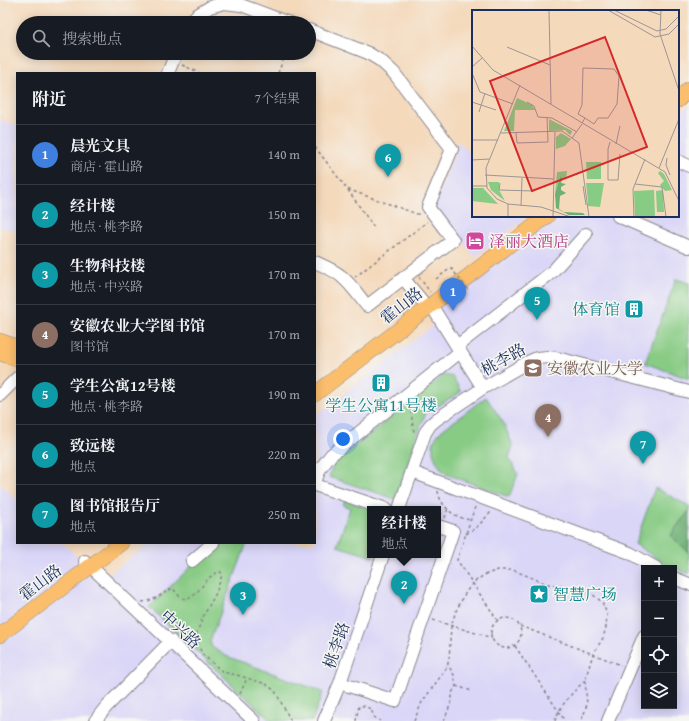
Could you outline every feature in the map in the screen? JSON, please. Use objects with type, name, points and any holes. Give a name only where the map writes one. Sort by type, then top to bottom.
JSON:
[{"type":"main road","points":[[679,99],[689,89]]},
{"type":"main road","points":[[679,109],[689,99]]},
{"type":"main road","name":"霍山路","points":[[316,393],[429,301],[536,217]]},
{"type":"main road","name":"霍山路","points":[[316,383],[546,217]]},
{"type":"main road","points":[[0,341],[16,347]]},
{"type":"main road","points":[[0,353],[16,359]]},
{"type":"main road","name":"霍山路","points":[[0,635],[88,564],[107,544]]},
{"type":"main road","name":"霍山路","points":[[0,626],[88,564],[119,544]]},
{"type":"street","points":[[196,16],[210,7],[224,3],[241,4],[272,16]]},
{"type":"street","points":[[316,33],[368,52],[381,61],[394,73],[452,149],[428,207],[453,240],[367,306],[348,282],[337,273],[316,262]]},
{"type":"street","points":[[679,161],[689,166]]},
{"type":"street","points":[[620,217],[689,247]]},
{"type":"street","points":[[316,480],[320,469],[331,455],[409,393],[459,349],[552,272],[586,234]]},
{"type":"street","points":[[408,274],[429,301],[483,388]]},
{"type":"street","name":"桃李路","points":[[400,506],[425,433],[430,425],[483,388],[537,358],[548,357],[561,359],[689,392]]},
{"type":"street","points":[[0,395],[16,379]]},
{"type":"street","points":[[412,472],[630,553],[651,565]]},
{"type":"street","points":[[316,483],[378,506]]},
{"type":"street","points":[[340,683],[394,701],[453,531],[441,527]]},
{"type":"street","points":[[192,560],[212,544]]},
{"type":"street","name":"桃李路","points":[[324,721],[340,683],[382,558]]},
{"type":"street","name":"中兴路","points":[[88,564],[254,721]]},
{"type":"street","points":[[677,579],[689,584]]},
{"type":"street","points":[[608,721],[644,637]]},
{"type":"street","points":[[95,721],[106,707],[171,641]]},
{"type":"path","points":[[278,72],[283,60]]},
{"type":"path","points":[[172,63],[197,72]]},
{"type":"path","points":[[316,148],[375,229]]},
{"type":"path","points":[[347,189],[417,214],[434,216]]},
{"type":"path","points":[[348,282],[434,216]]},
{"type":"path","points":[[436,279],[452,268],[468,290]]},
{"type":"path","points":[[408,274],[429,301]]},
{"type":"path","points":[[409,393],[417,455]]},
{"type":"path","points":[[438,481],[438,496],[442,503],[454,514],[470,520]]},
{"type":"path","points":[[478,496],[457,560],[498,621]]},
{"type":"path","points":[[466,534],[476,528],[498,504]]},
{"type":"path","points":[[414,721],[422,702],[446,669],[448,664],[451,626],[456,611],[466,592],[473,583],[484,575],[498,570],[513,570],[547,584],[570,586],[592,594],[602,602],[607,614],[606,627],[593,654],[585,680],[587,704],[581,721]]},
{"type":"path","points":[[131,604],[152,600],[173,588],[177,596],[184,599],[190,598],[199,591],[208,578],[217,572],[221,572],[222,575],[216,594],[203,617],[197,632],[198,644],[202,654],[223,672],[266,684],[275,691],[292,721]]},
{"type":"path","points":[[424,616],[451,626],[492,638]]},
{"type":"path","points":[[520,626],[520,641],[514,646],[503,648],[498,646],[492,638],[492,629],[495,624],[503,619],[508,619],[517,622],[520,626],[630,668]]},
{"type":"path","points":[[514,646],[565,721]]},
{"type":"path","points":[[444,721],[452,700],[452,693],[456,686],[454,675],[448,664]]},
{"type":"path","points":[[235,703],[247,678]]},
{"type":"path","points":[[555,721],[564,702],[585,680]]},
{"type":"path","points":[[456,686],[472,691]]},
{"type":"path","points":[[356,721],[359,706],[364,706],[371,709],[374,717],[380,721]]},
{"type":"shaded area","name":"安徽农业大学","points":[[689,105],[689,721],[0,721],[0,484],[16,499],[16,544],[64,544],[102,580],[149,544],[316,544],[316,415],[440,320],[433,309],[554,217],[679,217],[679,115]]},
{"type":"shaded area","points":[[0,120],[16,125],[16,231],[0,227]]},
{"type":"shaded area","points":[[459,141],[472,157],[472,217],[522,217],[524,220],[475,257],[434,206]]},
{"type":"green space","points":[[676,279],[689,283],[689,379],[645,363]]},
{"type":"green space","points":[[444,375],[453,377],[461,392],[426,413],[395,499],[329,477],[334,463]]},
{"type":"green space","points":[[486,397],[503,422],[513,446],[509,458],[518,474],[509,497],[446,474],[438,464],[433,453],[436,436]]},
{"type":"green space","points":[[655,488],[689,506],[689,511],[671,536],[689,552],[689,574],[677,569],[677,565],[665,564],[635,544]]},
{"type":"green space","points":[[345,500],[367,508],[367,555],[337,546],[350,508],[343,505]]},
{"type":"green space","points":[[689,511],[689,552],[671,536]]},
{"type":"green space","points":[[214,544],[247,544],[210,641],[212,647],[226,656],[323,692],[312,721],[271,721],[149,607]]},
{"type":"place","name":"致远楼","points":[[388,177]]},
{"type":"place","name":"泽丽大酒店","points":[[475,241]]},
{"type":"place","name":"体育馆","points":[[634,309]]},
{"type":"place","name":"晨光文具","points":[[453,311]]},
{"type":"place","name":"学生公寓12号楼","points":[[537,320]]},
{"type":"place","name":"安徽农业大学","points":[[533,368]]},
{"type":"place","name":"学生公寓11号楼","points":[[381,383]]},
{"type":"place","name":"安徽农业大学图书馆","points":[[548,437]]},
{"type":"place","name":"图书馆报告厅","points":[[643,464]]},
{"type":"place","name":"智慧广场","points":[[539,594]]},
{"type":"place","name":"经计楼","points":[[404,604]]},
{"type":"place","name":"生物科技楼","points":[[243,615]]}]
